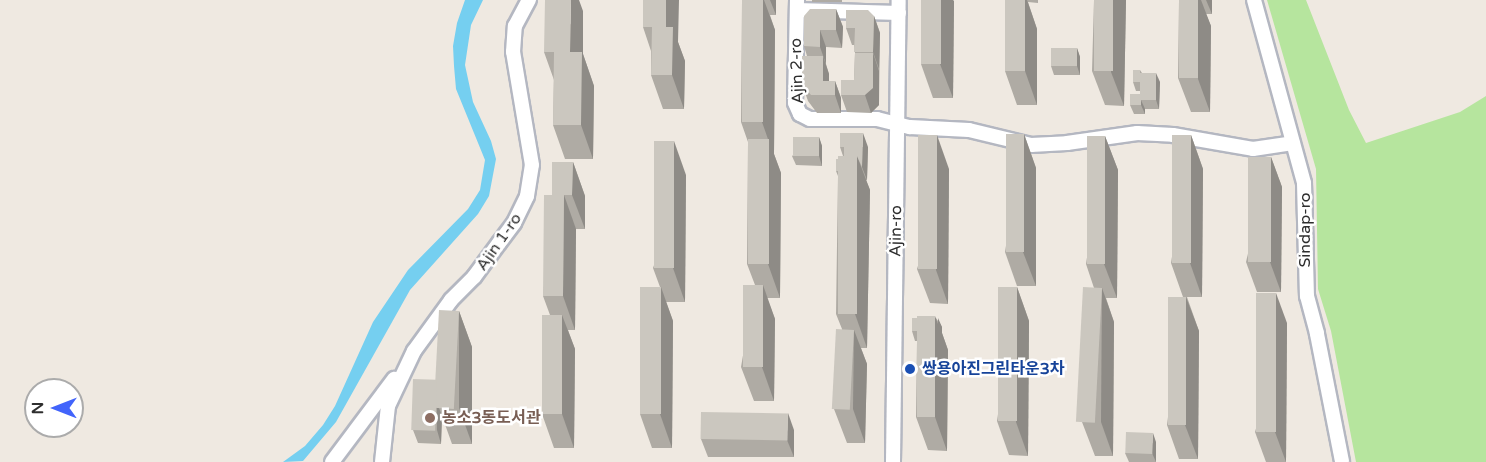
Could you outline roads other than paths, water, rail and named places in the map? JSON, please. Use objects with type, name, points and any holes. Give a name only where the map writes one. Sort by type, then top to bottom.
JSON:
[{"type":"street","name":"Ajin 1-ro","points":[[382,462],[388,406],[407,364],[420,341],[451,300],[474,277],[504,237],[527,196],[532,165],[513,52],[515,26],[529,0]]},
{"type":"street","name":"Sindap-ro","points":[[1254,0],[1304,183],[1307,297],[1317,334],[1342,462]]},
{"type":"street","points":[[797,5],[899,6]]},
{"type":"street","name":"Ajin 2-ro","points":[[797,5],[795,103],[800,114],[810,118],[877,119],[898,124]]},
{"type":"street","name":"Ajin-ro","points":[[893,462],[899,6]]},
{"type":"street","points":[[898,124],[919,128],[969,130],[1031,145],[1137,134],[1173,135],[1253,149],[1293,143]]},
{"type":"street","points":[[332,462],[407,364]]},
{"type":"water","points":[[465,0],[483,0],[471,25],[465,65],[473,102],[491,141],[496,159],[489,196],[478,214],[410,290],[336,422],[303,461],[283,462],[305,446],[323,425],[335,406],[373,322],[408,270],[468,209],[480,190],[485,160],[456,89],[454,66],[453,46],[457,23]]},
{"type":"place","name":"쌍용아진그린타운3차","points":[[910,369]]},
{"type":"place","name":"농소3동도서관","points":[[430,418]]}]
